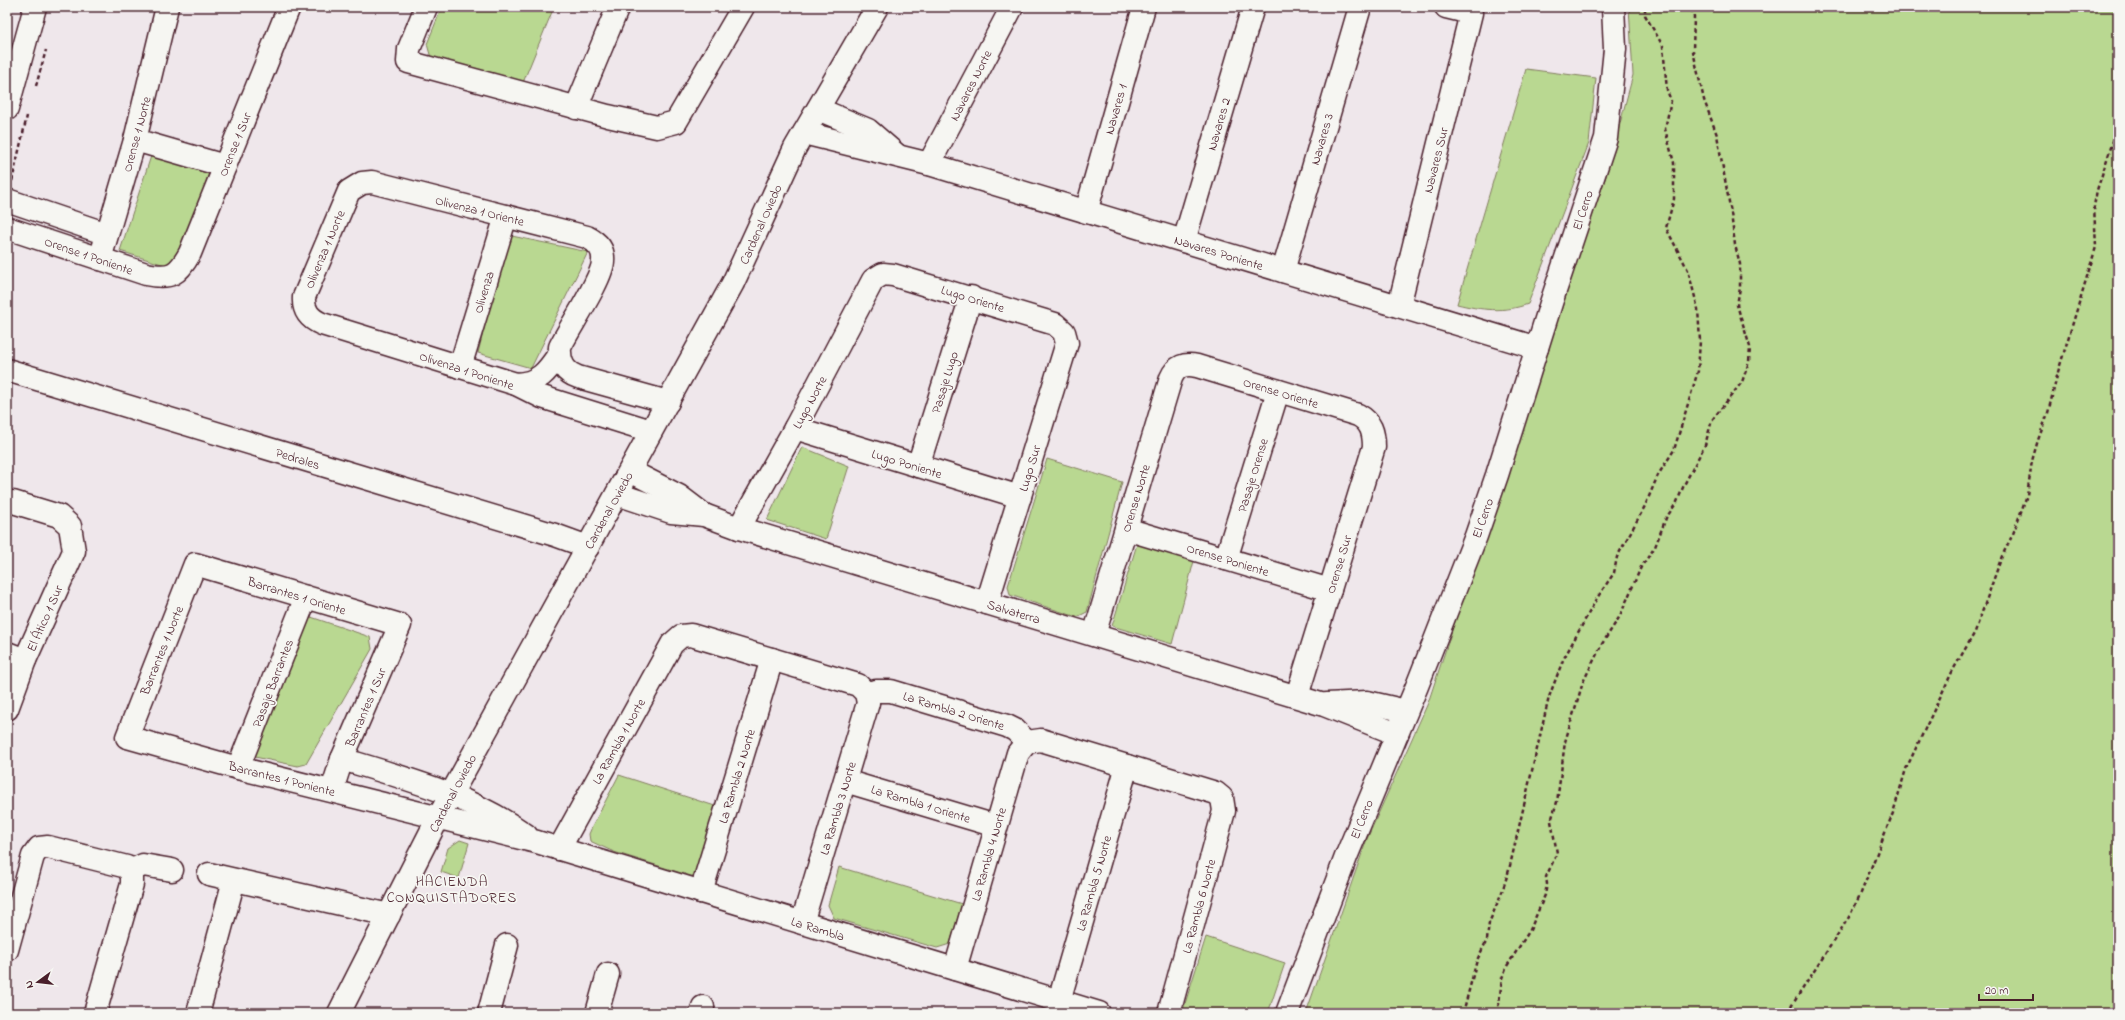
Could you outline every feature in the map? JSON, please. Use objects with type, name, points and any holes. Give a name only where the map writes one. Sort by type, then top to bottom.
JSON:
[{"type":"street","points":[[7,109],[35,7]]},
{"type":"street","name":"Orense 1 Norte","points":[[100,259],[135,140],[167,7]]},
{"type":"street","name":"Orense 1 Sur","points":[[171,275],[182,268],[190,253],[289,7]]},
{"type":"street","points":[[426,7],[409,49],[408,62],[576,108],[657,127],[676,122],[743,7]]},
{"type":"street","points":[[576,108],[618,7]]},
{"type":"street","name":"Cardenal Oviedo","points":[[340,1013],[438,818],[733,283],[795,148],[877,7]]},
{"type":"street","name":"Navares Norte","points":[[929,164],[1012,7]]},
{"type":"street","name":"Navares 1","points":[[1086,212],[1144,7]]},
{"type":"street","name":"Navares 2","points":[[1184,241],[1253,7]]},
{"type":"street","name":"Navares 3","points":[[1283,271],[1360,7]]},
{"type":"street","name":"Navares Sur","points":[[1399,306],[1471,14],[1446,7]]},
{"type":"street","name":"El Cerro","points":[[1287,1013],[1346,856],[1397,734],[1476,536],[1606,138],[1615,49],[1613,7]]},
{"type":"street","name":"Navares Poniente","points":[[818,109],[868,130],[900,158]]},
{"type":"street","name":"Navares Poniente","points":[[804,133],[929,164],[1537,348]]},
{"type":"street","points":[[135,140],[225,166]]},
{"type":"street","name":"Olivenza 1 Oriente","points":[[355,186],[362,183],[372,182],[587,237],[601,249],[604,260],[602,270],[564,340],[560,354]]},
{"type":"street","name":"Olivenza 1 Norte","points":[[308,314],[305,308],[304,297],[346,196],[355,186]]},
{"type":"street","name":"Orense 1 Poniente","points":[[8,200],[107,234]]},
{"type":"street","name":"Olivenza","points":[[460,367],[506,216]]},
{"type":"street","name":"Orense 1 Poniente","points":[[7,228],[100,259],[161,277],[171,275]]},
{"type":"street","name":"Lugo Oriente","points":[[878,277],[883,274],[893,274],[1050,322],[1060,327],[1064,332]]},
{"type":"street","name":"Lugo Norte","points":[[739,528],[795,428],[867,290],[878,277]]},
{"type":"street","name":"Pasaje Lugo","points":[[918,466],[970,297]]},
{"type":"street","name":"Olivenza 1 Poniente","points":[[308,314],[315,321],[322,324],[516,384],[542,397],[651,432]]},
{"type":"street","name":"Lugo Sur","points":[[987,603],[1066,349],[1066,338],[1064,332]]},
{"type":"street","points":[[560,354],[563,366],[571,374],[668,402]]},
{"type":"street","points":[[516,384],[533,382],[548,370],[560,354]]},
{"type":"street","name":"Orense Oriente","points":[[1182,365],[1197,366],[1358,415],[1369,422],[1373,431]]},
{"type":"street","name":"Orense Norte","points":[[1094,635],[1171,378],[1177,369],[1182,365]]},
{"type":"street","name":"Pedrales","points":[[7,370],[555,535],[588,547]]},
{"type":"street","name":"Pasaje Orense","points":[[1226,559],[1278,391]]},
{"type":"street","name":"Lugo Poniente","points":[[795,428],[1020,497]]},
{"type":"street","name":"Orense Sur","points":[[1298,696],[1374,447],[1373,431]]},
{"type":"street","name":"Salvaterra","points":[[630,471],[679,496],[704,515]]},
{"type":"street","name":"Salvaterra","points":[[617,494],[671,512],[704,515],[739,528],[1298,696],[1324,704],[1397,734]]},
{"type":"street","name":"El Ático 1 Sur","points":[[7,503],[13,502],[59,516],[70,526],[74,551],[16,656],[7,709]]},
{"type":"street","name":"Orense Poniente","points":[[1126,529],[1330,590]]},
{"type":"street","name":"Barrantes 1 Oriente","points":[[195,564],[400,625]]},
{"type":"street","name":"Barrantes 1 Norte","points":[[127,737],[195,564]]},
{"type":"street","name":"Pasaje Barrantes","points":[[238,768],[306,597]]},
{"type":"street","name":"Barrantes 1 Sur","points":[[332,790],[342,759],[400,625]]},
{"type":"street","name":"La Rambla 1 Norte","points":[[559,849],[672,644],[681,636],[691,635],[772,660]]},
{"type":"street","points":[[772,660],[858,685],[866,693]]},
{"type":"street","name":"La Rambla 2 Norte","points":[[701,892],[772,660]]},
{"type":"street","name":"La Rambla 2 Oriente","points":[[866,693],[891,691],[1007,726],[1015,730],[1027,742]]},
{"type":"street","name":"La Rambla 3 Norte","points":[[802,923],[868,703],[866,693]]},
{"type":"street","name":"Salvaterra","points":[[1324,704],[1367,702],[1406,711]]},
{"type":"street","name":"Barrantes 1 Poniente","points":[[127,737],[238,768],[332,790],[438,818]]},
{"type":"street","points":[[1027,742],[1036,739],[1041,740],[1127,766]]},
{"type":"street","name":"La Rambla 4 Norte","points":[[955,969],[1018,753],[1027,742]]},
{"type":"street","points":[[342,759],[410,779],[450,796]]},
{"type":"street","name":"La Rambla 6 Norte","points":[[1127,766],[1216,793],[1222,798],[1224,811],[1169,1013]]},
{"type":"street","name":"La Rambla 5 Norte","points":[[1059,1001],[1127,766]]},
{"type":"street","name":"La Rambla 1 Oriente","points":[[845,781],[996,826]]},
{"type":"street","name":"La Rambla","points":[[450,796],[501,817],[537,842]]},
{"type":"street","name":"La Rambla","points":[[438,818],[537,842],[1099,1013]]},
{"type":"street","points":[[7,950],[33,856],[39,848],[48,847],[120,864],[130,871],[132,884],[95,1013]]},
{"type":"street","points":[[130,871],[143,865],[172,870]]},
{"type":"street","points":[[209,874],[389,915]]},
{"type":"street","points":[[198,1013],[234,880]]},
{"type":"street","points":[[489,1013],[508,945]]},
{"type":"street","points":[[597,1013],[608,974]]},
{"type":"path","points":[[1463,1013],[1477,960],[1487,940],[1489,923],[1502,892],[1509,870],[1549,696],[1563,660],[1597,598],[1614,573],[1617,556],[1645,506],[1658,475],[1674,450],[1698,371],[1700,341],[1698,309],[1688,270],[1666,228],[1674,199],[1674,163],[1665,129],[1671,101],[1667,90],[1663,46],[1645,15],[1645,7]]},
{"type":"path","points":[[1495,1013],[1499,1004],[1502,978],[1506,966],[1530,930],[1545,895],[1547,884],[1546,877],[1557,853],[1551,821],[1557,802],[1565,742],[1582,682],[1602,644],[1620,616],[1641,567],[1655,547],[1666,518],[1677,502],[1684,485],[1705,445],[1712,420],[1742,382],[1749,362],[1750,348],[1737,305],[1740,288],[1740,264],[1735,245],[1720,147],[1704,100],[1693,51],[1694,16],[1691,7]]},
{"type":"path","points":[[36,87],[48,43]]},
{"type":"path","points":[[8,200],[29,109]]},
{"type":"path","points":[[1787,1013],[1849,918],[1861,893],[1893,813],[1906,769],[1954,670],[1975,632],[2002,556],[2013,534],[2027,495],[2032,461],[2050,406],[2058,372],[2096,247],[2094,206],[2097,190],[2118,126]]},
{"type":"green space","points":[[442,7],[554,7],[522,85],[431,58],[427,44]]},
{"type":"green space","points":[[1629,7],[2118,7],[2118,1013],[1306,1013],[1367,839],[1428,703],[1527,404],[1606,176],[1633,75]]},
{"type":"green space","points":[[1526,69],[1596,78],[1589,143],[1528,304],[1510,309],[1492,310],[1457,304]]},
{"type":"green space","points":[[151,156],[209,172],[198,210],[177,256],[165,265],[120,251]]},
{"type":"green space","points":[[507,235],[588,252],[531,368],[478,353]]},
{"type":"green space","points":[[802,447],[849,466],[826,539],[767,520]]},
{"type":"green space","points":[[1047,459],[1122,482],[1087,612],[1077,617],[1010,595],[1008,586]]},
{"type":"green space","points":[[1137,544],[1194,561],[1172,644],[1112,626]]},
{"type":"green space","points":[[311,617],[370,637],[372,649],[306,764],[298,766],[250,756],[303,621]]},
{"type":"green space","points":[[619,775],[718,807],[696,875],[691,876],[614,852],[590,841],[589,834],[592,827]]},
{"type":"green space","points":[[460,840],[469,843],[459,878],[441,872],[448,848]]},
{"type":"green space","points":[[839,867],[962,904],[950,944],[937,948],[834,918],[828,905]]},
{"type":"green space","points":[[1206,937],[1285,963],[1268,1013],[1184,1013],[1183,1010]]},
{"type":"district","name":"HACIENDA CONQUISTADORES","points":[[452,890]]}]
